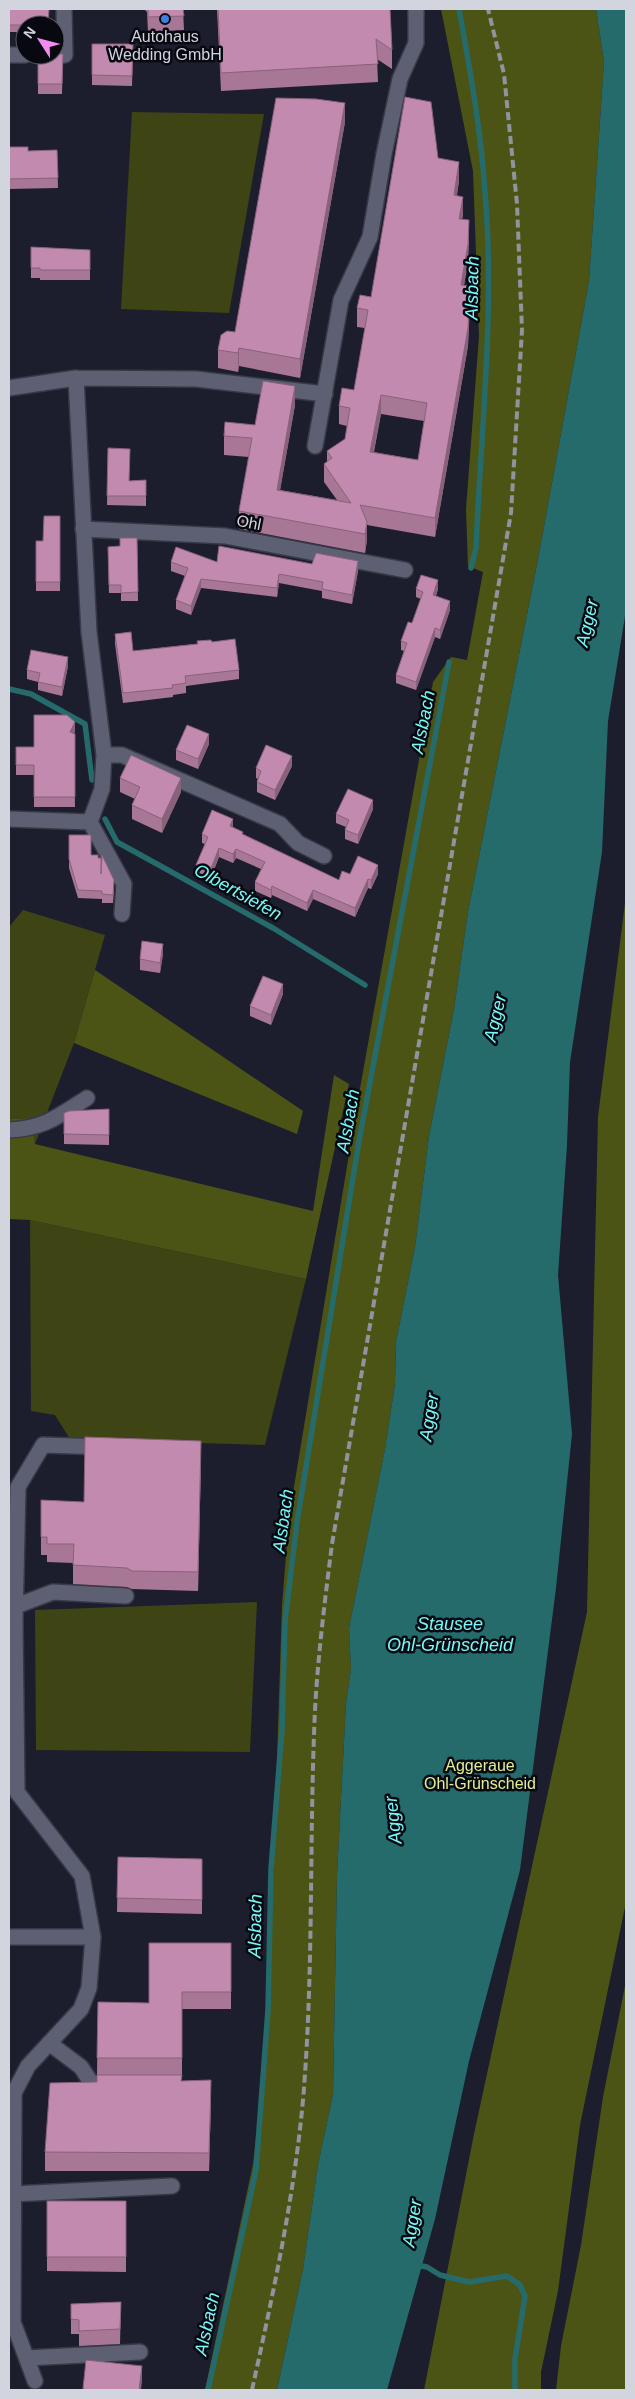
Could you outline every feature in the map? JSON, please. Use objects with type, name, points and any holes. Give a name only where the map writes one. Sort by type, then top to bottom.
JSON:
[{"type":"street","points":[[315,446],[341,300],[370,237],[384,154],[400,79],[416,43],[416,9]]},
{"type":"street","points":[[9,388],[76,378],[196,379],[325,394]]},
{"type":"street","points":[[76,378],[89,632],[104,755],[102,790],[90,822],[124,884],[122,914]]},
{"type":"street","name":"Ohl","points":[[84,529],[225,536],[405,570]]},
{"type":"street","points":[[104,755],[122,755],[280,824],[298,844],[324,856]]},
{"type":"street","points":[[9,820],[90,822]]},
{"type":"street","points":[[9,1130],[28,1130],[46,1124],[87,1098]]},
{"type":"street","points":[[35,2381],[13,2322],[14,2093],[28,2066],[81,2009],[89,1988],[93,1937],[82,1876],[17,1792],[16,1606],[18,1487],[43,1445],[121,1448]]},
{"type":"street","points":[[16,1606],[53,1592],[126,1596]]},
{"type":"street","points":[[9,1937],[93,1937]]},
{"type":"street","points":[[49,2043],[81,2067],[92,2084],[121,2084]]},
{"type":"street","points":[[13,2194],[172,2186]]},
{"type":"street","points":[[27,2358],[140,2352]]},
{"type":"shaded area","points":[[441,9],[596,9],[604,62],[589,281],[538,559],[468,912],[454,1009],[429,1136],[415,1247],[396,1342],[395,1384],[385,1449],[349,1628],[351,1669],[346,1703],[337,1875],[333,2094],[318,2165],[303,2269],[277,2390],[205,2390],[253,2164],[268,2034],[282,1606],[289,1517],[359,1094],[433,682],[451,657],[467,660],[483,572],[468,566],[466,509],[479,336],[473,171]]},
{"type":"shaded area","points":[[132,112],[264,114],[229,313],[121,309]]},
{"type":"shaded area","points":[[626,895],[626,1902],[580,2125],[558,2291],[541,2372],[541,2390],[424,2390],[474,2134],[587,1612],[598,1117]]},
{"type":"shaded area","points":[[23,910],[105,935],[74,1043],[35,1144],[31,1118],[9,1119],[9,927]]},
{"type":"shaded area","points":[[95,970],[303,1111],[297,1134],[74,1043]]},
{"type":"shaded area","points":[[334,1075],[349,1084],[306,1279],[30,1220],[9,1219],[9,1119],[31,1118],[35,1144],[313,1211]]},
{"type":"shaded area","points":[[30,1220],[306,1279],[265,1445],[70,1439],[55,1415],[31,1411]]},
{"type":"shaded area","points":[[257,1602],[250,1752],[36,1750],[35,1610]]},
{"type":"shaded area","points":[[626,1981],[626,2390],[556,2390],[561,2346],[581,2245],[603,2097]]},
{"type":"water","name":"Stausee Ohl-Grünscheid","points":[[596,9],[626,9],[626,610],[608,721],[602,852],[570,1062],[567,1145],[558,1275],[572,1434],[556,1588],[520,1870],[469,2061],[435,2219],[387,2390],[277,2390],[303,2269],[318,2165],[333,2094],[337,1875],[346,1703],[351,1669],[349,1628],[385,1449],[395,1384],[396,1342],[415,1247],[429,1136],[454,1009],[468,912],[538,559],[589,281],[604,62]]},
{"type":"building","points":[[9,9],[49,9],[49,15],[15,15],[15,25],[9,25]]},
{"type":"building","points":[[148,9],[183,9],[184,16],[148,17]]},
{"type":"building","points":[[218,9],[390,9],[392,50],[376,39],[378,64],[221,73]]},
{"type":"building","points":[[92,44],[133,44],[132,76],[92,75]]},
{"type":"building","points":[[38,65],[63,65],[62,84],[38,84]]},
{"type":"building","points":[[405,97],[431,102],[438,158],[459,162],[454,195],[463,197],[459,219],[469,220],[468,244],[461,285],[470,286],[468,328],[435,518],[360,505],[367,522],[365,534],[239,511],[252,438],[224,436],[225,422],[255,425],[263,381],[295,386],[277,490],[351,503],[324,464],[332,458],[327,451],[345,439],[350,408],[339,406],[342,388],[354,390],[368,310],[357,308],[360,295],[371,297]],"holes":[[[381,395],[427,403],[418,460],[370,452]]]},
{"type":"building","points":[[276,98],[316,99],[345,103],[300,359],[239,348],[238,353],[218,350],[221,335],[227,331],[235,332]]},
{"type":"building","points":[[9,147],[28,147],[28,151],[57,150],[58,178],[9,179]]},
{"type":"building","points":[[31,247],[90,250],[90,270],[40,270],[40,268],[31,268]]},
{"type":"building","points":[[108,448],[130,449],[129,481],[146,480],[146,496],[107,496]]},
{"type":"building","points":[[44,516],[60,516],[60,582],[36,582],[36,541],[43,541]]},
{"type":"building","points":[[120,538],[137,538],[138,592],[121,593],[121,585],[109,585],[108,547],[120,546]]},
{"type":"building","points":[[219,546],[312,564],[316,553],[358,561],[352,595],[322,589],[323,582],[279,574],[277,588],[201,579],[191,606],[176,600],[188,568],[171,562],[176,547],[217,562]]},
{"type":"building","points":[[421,575],[438,580],[433,595],[450,601],[440,630],[435,628],[416,682],[396,675],[407,643],[401,641],[408,622],[412,623],[423,592],[416,589]]},
{"type":"building","points":[[131,632],[133,651],[198,644],[197,641],[211,640],[212,642],[235,639],[239,670],[185,676],[186,683],[172,685],[173,688],[123,693],[115,634]]},
{"type":"building","points":[[31,650],[68,657],[62,687],[38,682],[40,673],[27,670]]},
{"type":"building","points":[[34,715],[67,715],[75,722],[70,732],[75,734],[75,797],[34,797],[34,765],[16,765],[16,747],[34,747]]},
{"type":"building","points":[[187,725],[209,734],[198,759],[176,750]]},
{"type":"building","points":[[266,745],[292,756],[275,790],[257,782],[261,771],[256,768]]},
{"type":"building","points":[[131,755],[181,778],[162,819],[132,805],[140,787],[120,778]]},
{"type":"building","points":[[348,789],[373,800],[358,835],[345,830],[349,820],[336,814]]},
{"type":"building","points":[[212,810],[233,819],[230,826],[243,832],[242,834],[339,880],[342,871],[350,874],[358,856],[378,865],[371,880],[368,879],[355,908],[313,890],[307,903],[272,886],[271,890],[255,882],[265,862],[236,849],[233,854],[219,848],[210,871],[196,865],[208,837],[202,834]]},
{"type":"building","points":[[69,835],[91,835],[91,855],[98,855],[98,858],[101,858],[101,874],[102,855],[114,880],[113,895],[102,894],[102,891],[78,890],[69,859]]},
{"type":"building","points":[[142,941],[163,944],[160,963],[140,959]]},
{"type":"building","points":[[263,976],[283,984],[271,1015],[250,1006]]},
{"type":"building","points":[[109,1109],[109,1135],[64,1134],[64,1113],[69,1111]]},
{"type":"building","points":[[85,1437],[201,1441],[198,1572],[132,1571],[127,1568],[73,1565],[74,1544],[47,1544],[47,1537],[41,1537],[41,1500],[84,1502]]},
{"type":"building","points":[[118,1857],[202,1859],[202,1900],[117,1898]]},
{"type":"building","points":[[149,1943],[231,1943],[231,1992],[182,1992],[182,2058],[97,2058],[98,2002],[149,2003]]},
{"type":"building","points":[[97,2075],[182,2075],[181,2081],[211,2080],[209,2153],[45,2152],[50,2083],[97,2082]]},
{"type":"building","points":[[47,2201],[126,2201],[126,2257],[47,2257]]},
{"type":"building","points":[[121,2302],[120,2329],[79,2331],[79,2320],[71,2319],[71,2304]]},
{"type":"building","points":[[86,2360],[142,2366],[139,2390],[83,2389]]},
{"type":"waterway","name":"Alsbach","points":[[459,9],[478,123],[488,236],[489,281],[476,548],[471,568]]},
{"type":"waterway","name":"Alsbach","points":[[208,2390],[256,2170],[268,2010],[271,1869],[282,1729],[285,1621],[297,1522],[359,1141],[449,662]]},
{"type":"waterway","name":"Olbertsiefen","points":[[9,689],[31,694],[85,724],[92,780]]},
{"type":"waterway","name":"Olbertsiefen","points":[[105,819],[117,842],[273,928],[365,985]]},
{"type":"waterway","points":[[416,2265],[427,2267],[440,2275],[469,2282],[507,2276],[520,2285],[525,2296],[515,2359],[515,2390]]},
{"type":"railway","points":[[252,2390],[288,2210],[303,2100],[309,2002],[315,1710],[324,1606],[332,1544],[511,513],[522,330],[517,204],[504,74],[488,9]]},
{"type":"place","name":"Autohaus Wedding GmbH","points":[[165,19]]},
{"type":"water label","name":"Agger","points":[[587,623]]},
{"type":"water label","name":"Agger","points":[[495,1018]]},
{"type":"water label","name":"Agger","points":[[429,1417]]},
{"type":"water label","name":"Agger","points":[[393,1820]]},
{"type":"water label","name":"Agger","points":[[412,2223]]},
{"type":"park label","name":"Aggeraue Ohl-Grünscheid","points":[[480,1774]]}]
